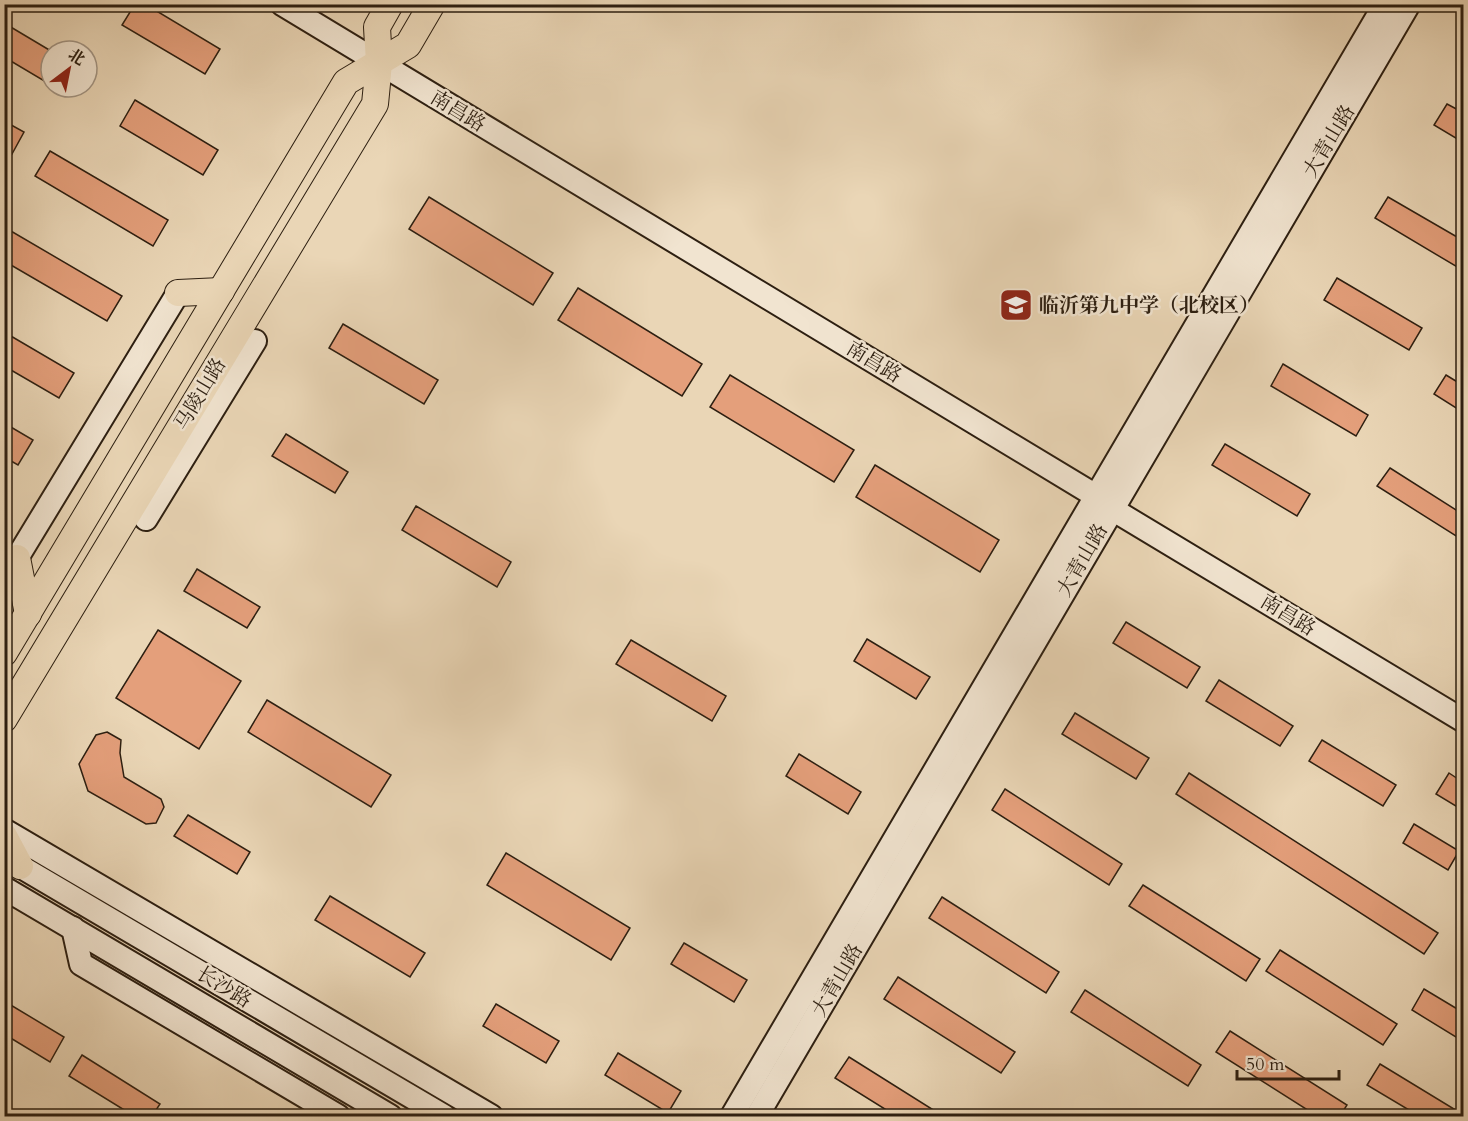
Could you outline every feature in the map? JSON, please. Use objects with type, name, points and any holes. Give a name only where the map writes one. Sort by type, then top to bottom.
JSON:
[{"type":"main road","name":"马陵山路","points":[[4,719],[375,104],[379,63],[376,27],[390,4]]},
{"type":"main road","name":"马陵山路","points":[[4,653],[346,82],[408,45],[432,4]]},
{"type":"main road","points":[[178,293],[221,291]]},
{"type":"main road","points":[[249,313],[255,341]]},
{"type":"main road","points":[[121,526],[146,519]]},
{"type":"main road","points":[[17,558],[28,614]]},
{"type":"main road","points":[[4,836],[12,861]]},
{"type":"street","name":"南昌路","points":[[282,4],[1464,722]]},
{"type":"street","name":"大青山路","points":[[757,1116],[1384,4]]},
{"type":"street","name":"大青山路","points":[[732,1116],[1409,4]]},
{"type":"street","points":[[17,558],[178,293]]},
{"type":"street","points":[[146,519],[255,341]]},
{"type":"street","points":[[4,830],[491,1116]]},
{"type":"street","name":"长沙路","points":[[12,861],[444,1116]]},
{"type":"street","name":"长沙路","points":[[4,888],[390,1116]]},
{"type":"street","points":[[116,922],[146,914]]},
{"type":"street","points":[[73,928],[81,964],[338,1116]]},
{"type":"building","points":[[135,4],[145,4],[220,49],[205,74],[122,25]]},
{"type":"building","points":[[4,23],[39,44],[39,78],[4,57]]},
{"type":"building","points":[[135,100],[218,150],[203,175],[120,126]]},
{"type":"building","points":[[1447,104],[1464,113],[1464,143],[1434,125]]},
{"type":"building","points":[[4,121],[24,132],[12,154],[4,149]]},
{"type":"building","points":[[50,151],[168,220],[153,246],[35,176]]},
{"type":"building","points":[[429,197],[553,273],[533,305],[409,229]]},
{"type":"building","points":[[1388,197],[1464,241],[1464,271],[1375,218]]},
{"type":"building","points":[[4,227],[122,296],[107,321],[4,261]]},
{"type":"building","points":[[1337,278],[1422,328],[1409,350],[1324,300]]},
{"type":"building","points":[[578,288],[702,364],[682,396],[558,320]]},
{"type":"building","points":[[343,324],[438,380],[424,404],[329,348]]},
{"type":"building","points":[[4,332],[74,373],[59,398],[4,366]]},
{"type":"building","points":[[1283,364],[1368,415],[1356,436],[1271,386]]},
{"type":"building","points":[[730,375],[854,450],[834,482],[710,407]]},
{"type":"building","points":[[1446,375],[1464,386],[1464,413],[1434,394]]},
{"type":"building","points":[[4,423],[33,440],[18,465],[4,457]]},
{"type":"building","points":[[286,434],[348,472],[335,493],[272,456]]},
{"type":"building","points":[[1225,444],[1310,494],[1297,516],[1212,465]]},
{"type":"building","points":[[875,465],[999,540],[980,572],[856,497]]},
{"type":"building","points":[[1390,468],[1464,515],[1464,541],[1377,486]]},
{"type":"building","points":[[416,506],[511,562],[497,587],[402,530]]},
{"type":"building","points":[[197,569],[260,607],[247,628],[184,591]]},
{"type":"building","points":[[1126,622],[1200,667],[1187,688],[1113,643]]},
{"type":"building","points":[[158,630],[241,681],[199,749],[116,698]]},
{"type":"building","points":[[867,639],[930,677],[916,699],[854,661]]},
{"type":"building","points":[[631,640],[726,696],[712,721],[616,664]]},
{"type":"building","points":[[1219,680],[1293,726],[1280,746],[1206,701]]},
{"type":"building","points":[[267,700],[391,775],[371,807],[248,732]]},
{"type":"building","points":[[1075,713],[1149,758],[1136,779],[1062,734]]},
{"type":"building","points":[[107,732],[121,740],[120,753],[124,777],[161,799],[164,807],[156,823],[146,824],[88,791],[79,764],[96,735]]},
{"type":"building","points":[[1322,740],[1396,785],[1383,806],[1309,761]]},
{"type":"building","points":[[799,754],[861,792],[848,814],[786,776]]},
{"type":"building","points":[[1189,773],[1438,933],[1424,954],[1176,794]]},
{"type":"building","points":[[1449,773],[1464,783],[1464,811],[1436,794]]},
{"type":"building","points":[[1005,789],[1122,864],[1109,885],[992,810]]},
{"type":"building","points":[[188,815],[250,852],[237,874],[174,836]]},
{"type":"building","points":[[1414,824],[1459,851],[1448,870],[1403,843]]},
{"type":"building","points":[[506,853],[630,928],[611,960],[487,885]]},
{"type":"building","points":[[1143,885],[1260,959],[1246,981],[1129,906]]},
{"type":"building","points":[[330,896],[425,953],[410,977],[315,920]]},
{"type":"building","points":[[942,897],[1059,972],[1046,993],[929,918]]},
{"type":"building","points":[[684,943],[747,980],[734,1002],[671,964]]},
{"type":"building","points":[[1280,950],[1397,1024],[1383,1045],[1266,971]]},
{"type":"building","points":[[898,977],[1015,1052],[1001,1073],[884,999]]},
{"type":"building","points":[[1424,989],[1464,1013],[1464,1042],[1412,1010]]},
{"type":"building","points":[[1085,990],[1201,1065],[1188,1086],[1071,1012]]},
{"type":"building","points":[[4,1001],[64,1037],[50,1062],[4,1034]]},
{"type":"building","points":[[496,1004],[559,1041],[546,1063],[483,1026]]},
{"type":"building","points":[[1230,1031],[1347,1105],[1340,1116],[1317,1116],[1216,1052]]},
{"type":"building","points":[[618,1053],[681,1091],[668,1113],[605,1075]]},
{"type":"building","points":[[82,1055],[160,1104],[152,1116],[134,1116],[69,1076]]},
{"type":"building","points":[[849,1057],[943,1116],[896,1116],[835,1078]]},
{"type":"building","points":[[1380,1064],[1454,1109],[1449,1116],[1419,1116],[1367,1085]]},
{"type":"place","name":"临沂第九中学（北校区）","points":[[1016,305]]}]
